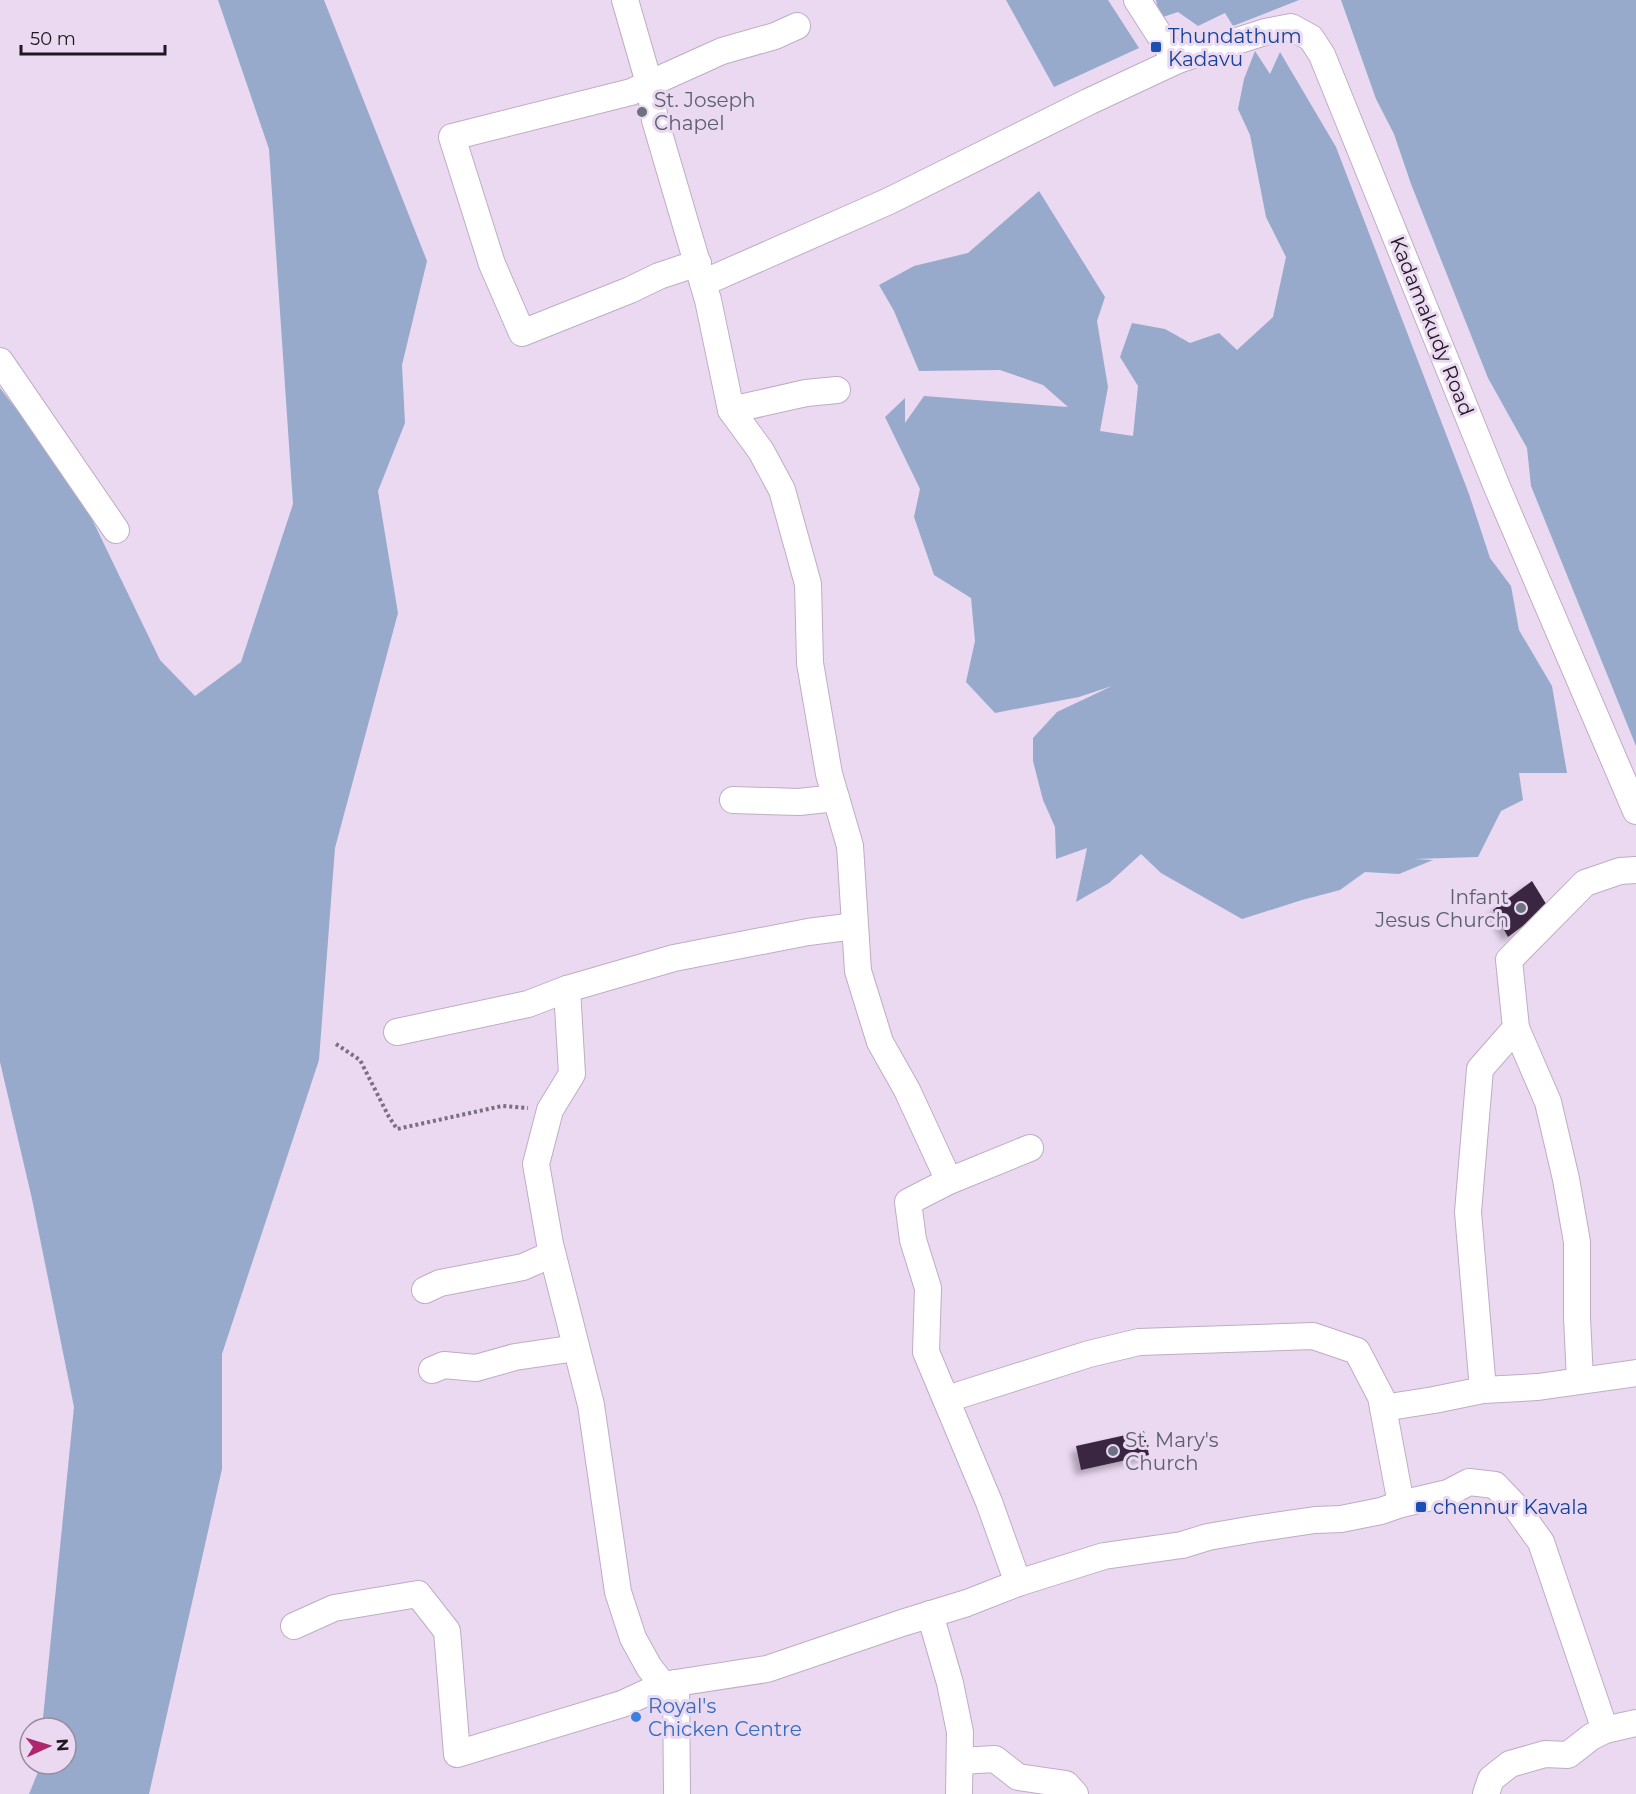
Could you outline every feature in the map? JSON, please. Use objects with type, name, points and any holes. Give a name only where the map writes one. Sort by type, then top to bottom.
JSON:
[{"type":"street","points":[[625,0],[649,83],[655,120],[701,273],[731,410],[761,451],[782,490],[799,546],[808,584],[810,663],[829,774],[850,846],[858,971],[880,1042],[907,1090],[949,1181]]},
{"type":"street","points":[[1137,0],[1171,53],[1178,60]]},
{"type":"street","points":[[649,83],[722,51],[775,36],[796,26]]},
{"type":"street","name":"Kadamakudy Road","points":[[649,83],[630,92],[452,137],[492,264],[522,333],[659,276],[701,273],[890,201],[1088,102],[1178,60],[1265,32],[1292,27],[1311,38],[1322,55],[1497,487],[1636,811]]},
{"type":"street","points":[[0,361],[116,530]]},
{"type":"street","points":[[731,410],[806,393],[837,390]]},
{"type":"street","points":[[733,800],[799,801],[836,798]]},
{"type":"street","points":[[1580,1380],[1577,1242],[1566,1179],[1548,1102],[1516,1028],[1509,960],[1585,883],[1620,871],[1636,870]]},
{"type":"street","points":[[397,1032],[528,1004],[567,989],[674,958],[808,932],[855,927]]},
{"type":"street","points":[[567,989],[572,1074],[550,1110],[536,1164],[552,1254],[591,1405],[618,1592],[633,1638],[649,1667],[669,1684],[677,1794]]},
{"type":"street","points":[[1483,1390],[1468,1212],[1480,1069],[1516,1028]]},
{"type":"street","points":[[1018,1583],[989,1502],[926,1352],[928,1288],[913,1240],[908,1202],[949,1181],[1030,1148]]},
{"type":"street","points":[[425,1290],[440,1283],[523,1267],[552,1254]]},
{"type":"street","points":[[947,1399],[1089,1354],[1139,1342],[1313,1336],[1357,1351],[1381,1397],[1401,1504]]},
{"type":"street","points":[[432,1370],[444,1365],[476,1368],[515,1357],[576,1348]]},
{"type":"street","points":[[1383,1408],[1483,1390],[1538,1387],[1636,1373]]},
{"type":"street","points":[[294,1626],[334,1608],[418,1593],[447,1631],[457,1755],[622,1704],[669,1684],[767,1669],[1104,1556],[1182,1545],[1208,1537],[1254,1529],[1381,1511],[1448,1493],[1469,1482],[1495,1485],[1515,1506],[1541,1542],[1605,1730]]},
{"type":"street","points":[[930,1614],[950,1683],[960,1732],[959,1794]]},
{"type":"street","points":[[1486,1794],[1491,1779],[1510,1764],[1545,1754],[1568,1755],[1591,1737],[1605,1730],[1636,1723]]},
{"type":"street","points":[[960,1761],[994,1759],[1018,1777],[1066,1784],[1075,1794]]},
{"type":"path","points":[[336,1044],[360,1060],[397,1129],[502,1106],[550,1110]]},
{"type":"water","points":[[218,0],[324,0],[427,261],[402,365],[405,423],[378,491],[398,613],[335,848],[319,1060],[222,1354],[222,1469],[149,1794],[29,1794],[36,1776],[78,1776],[78,1716],[43,1716],[74,1407],[32,1199],[0,1062],[0,388],[76,486],[160,660],[195,696],[241,662],[293,504],[269,149]]},
{"type":"water","points":[[1006,0],[1108,0],[1139,48],[1054,87]]},
{"type":"water","points":[[1156,0],[1299,0],[1233,26],[1225,13],[1198,26],[1178,12],[1160,18]]},
{"type":"water","points":[[1341,0],[1636,0],[1636,746],[1531,486],[1527,448],[1488,378],[1411,184],[1394,134],[1376,99]]},
{"type":"water","points":[[1255,51],[1270,74],[1280,52],[1336,147],[1469,494],[1490,558],[1511,586],[1519,630],[1552,686],[1567,773],[1519,773],[1523,800],[1501,811],[1478,857],[1414,859],[1433,860],[1399,874],[1365,872],[1340,890],[1242,919],[1161,873],[1141,854],[1109,883],[1076,902],[1087,848],[1056,859],[1055,827],[1043,800],[1033,761],[1033,738],[1057,712],[1112,686],[1079,697],[995,713],[966,682],[975,641],[971,598],[934,575],[914,517],[920,489],[885,417],[905,398],[905,423],[924,396],[1068,407],[1043,385],[1000,370],[919,371],[894,311],[879,285],[914,266],[968,253],[1039,191],[1105,297],[1097,321],[1108,387],[1100,431],[1133,436],[1138,386],[1120,357],[1132,323],[1165,329],[1190,343],[1219,333],[1237,350],[1273,317],[1286,257],[1266,217],[1250,135],[1238,109],[1244,79]]},
{"type":"building","name":"Infant Jesus Church","points":[[1532,881],[1548,907],[1508,937],[1493,910]]},
{"type":"building","name":"St. Mary's Church","points":[[1144,1431],[1149,1455],[1081,1470],[1076,1446]]},
{"type":"place","name":"Thundathum Kadavu","points":[[1156,47]]},
{"type":"place","name":"St. Joseph Chapel","points":[[642,112]]},
{"type":"place","name":"Infant Jesus Church","points":[[1521,908]]},
{"type":"place","name":"St. Mary's Church","points":[[1113,1451]]},
{"type":"place","name":"chennur Kavala","points":[[1421,1507]]},
{"type":"place","name":"Royal's Chicken Centre","points":[[636,1717]]}]
